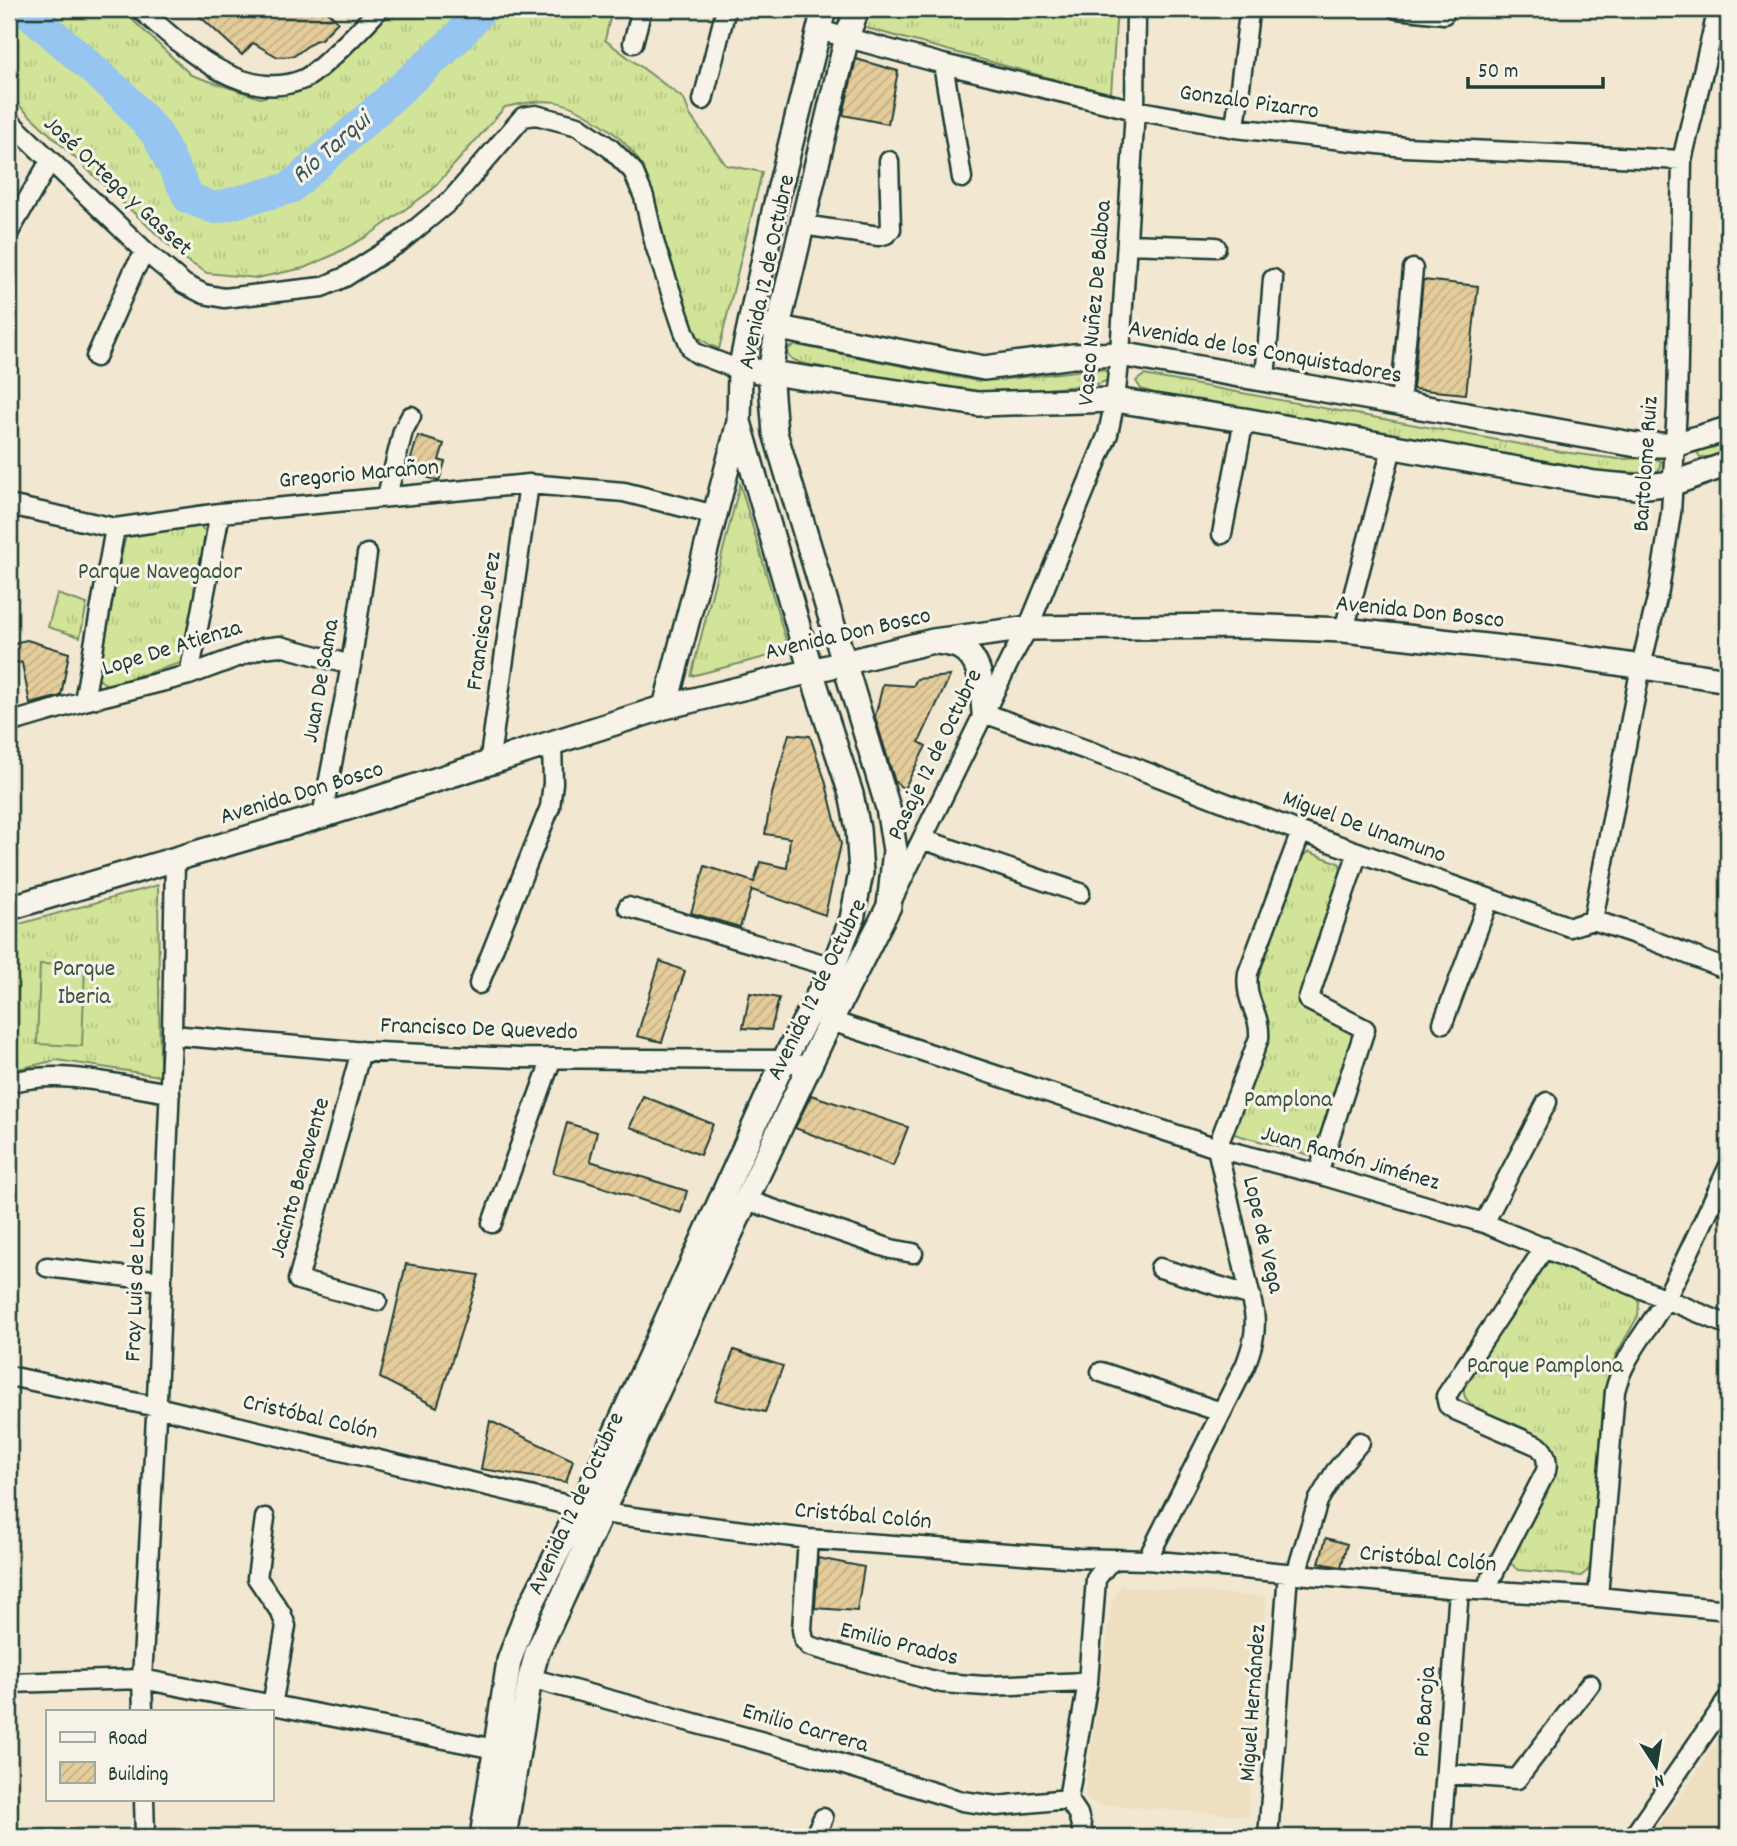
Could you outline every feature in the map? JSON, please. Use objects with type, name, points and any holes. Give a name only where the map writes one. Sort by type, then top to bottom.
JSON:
[{"type":"main road","name":"Avenida 12 de Octubre","points":[[482,1837],[509,1661],[525,1617],[591,1510],[889,906],[895,850],[888,808],[775,433],[770,372],[778,327],[847,37],[857,9]]},
{"type":"main road","name":"Avenida 12 de Octubre","points":[[504,1837],[530,1678],[591,1510],[784,1060],[833,967],[852,919],[861,873],[858,829],[851,794],[811,671],[739,422],[740,370],[775,207],[821,19]]},
{"type":"main road","name":"Avenida de los Conquistadores","points":[[750,322],[984,368],[1073,356],[1120,354],[1637,445],[1674,445],[1728,429]]},
{"type":"main road","name":"José Ortega y Gasset","points":[[740,370],[770,372]]},
{"type":"main road","points":[[770,372],[978,404],[1115,400],[1244,420],[1595,483],[1636,487],[1674,483],[1728,464]]},
{"type":"main road","points":[[665,707],[739,422]]},
{"type":"main road","name":"Avenida Don Bosco","points":[[9,908],[322,816],[665,707],[933,641],[1028,628],[1232,626],[1344,630],[1550,653],[1728,680]]},
{"type":"main road","points":[[933,641],[959,647],[973,660],[981,676],[984,713]]},
{"type":"street","points":[[140,9],[202,62],[248,81],[272,86],[307,77],[369,12]]},
{"type":"street","points":[[633,43],[642,9]]},
{"type":"street","points":[[703,100],[726,9]]},
{"type":"street","name":"Vasco Nuñez De Balboa","points":[[1028,628],[1108,434],[1115,400],[1135,110],[1136,9]]},
{"type":"street","points":[[1397,9],[1444,14],[1445,9]]},
{"type":"street","name":"Bartolome Ruiz","points":[[1593,920],[1658,590],[1674,483],[1682,159],[1718,9]]},
{"type":"street","points":[[1235,128],[1249,13]]},
{"type":"street","name":"Gonzalo Pizarro","points":[[821,19],[847,37],[943,64],[1135,110],[1235,128],[1405,147],[1682,159]]},
{"type":"street","points":[[943,64],[962,178]]},
{"type":"street","name":"José Ortega y Gasset","points":[[9,121],[146,253],[184,284],[204,294],[224,298],[300,290],[334,283],[400,242],[452,199],[523,117],[536,115],[578,126],[610,148],[633,172],[644,197],[655,245],[688,343],[698,354],[740,370]]},
{"type":"street","points":[[9,232],[50,161]]},
{"type":"street","points":[[802,225],[880,236],[886,234],[891,229],[889,161]]},
{"type":"street","points":[[1127,244],[1216,247]]},
{"type":"street","points":[[96,356],[134,270],[146,253]]},
{"type":"street","points":[[1400,403],[1413,269]]},
{"type":"street","points":[[1265,379],[1273,279]]},
{"type":"street","points":[[387,496],[403,431],[411,416]]},
{"type":"street","points":[[1222,534],[1244,420]]},
{"type":"street","points":[[1344,630],[1392,448]]},
{"type":"street","name":"Gregorio Marañon","points":[[9,505],[115,528],[220,513],[529,484],[624,492],[715,515]]},
{"type":"street","name":"Francisco Jerez","points":[[489,764],[529,484]]},
{"type":"street","points":[[189,675],[220,513]]},
{"type":"street","points":[[84,701],[115,528]]},
{"type":"street","name":"Juan De Sama","points":[[322,816],[351,665],[367,554]]},
{"type":"street","name":"Pasaje 12 de Octubre","points":[[889,906],[1028,628]]},
{"type":"street","name":"Lope De Atienza","points":[[9,723],[189,675],[262,648],[280,646],[351,665]]},
{"type":"street","name":"Miguel De Unamuno","points":[[984,713],[1301,832],[1570,927],[1593,920],[1728,970]]},
{"type":"street","points":[[479,984],[551,807],[552,743]]},
{"type":"street","name":"Lope de Vega","points":[[1147,1560],[1245,1366],[1253,1344],[1256,1327],[1251,1297],[1217,1148],[1259,1038],[1260,1027],[1247,992],[1248,973],[1301,832]]},
{"type":"street","points":[[922,839],[1080,894]]},
{"type":"street","points":[[1318,1174],[1365,1029],[1308,1000],[1358,852]]},
{"type":"street","name":"Fray Luis de Leon","points":[[143,1710],[142,1679],[170,1093],[175,859]]},
{"type":"street","points":[[1443,1023],[1489,899]]},
{"type":"street","points":[[628,907],[833,967]]},
{"type":"street","name":"Juan Ramón Jiménez","points":[[831,1021],[1217,1148],[1318,1174],[1484,1223],[1728,1325]]},
{"type":"street","name":"Francisco De Quevedo","points":[[172,1035],[362,1051],[552,1058],[784,1060],[809,1068]]},
{"type":"street","name":"Jacinto Benavente","points":[[362,1051],[298,1280],[377,1301]]},
{"type":"street","points":[[492,1223],[552,1058]]},
{"type":"street","points":[[9,1083],[28,1077],[58,1076],[170,1093]]},
{"type":"street","points":[[1484,1223],[1548,1102]]},
{"type":"street","points":[[1598,1597],[1615,1391],[1619,1376],[1624,1363],[1666,1298],[1728,1168]]},
{"type":"street","points":[[746,1200],[891,1249],[914,1253]]},
{"type":"street","points":[[1485,1590],[1546,1471],[1546,1461],[1538,1446],[1455,1410],[1448,1405],[1446,1396],[1545,1247]]},
{"type":"street","points":[[47,1267],[162,1281]]},
{"type":"street","points":[[1160,1268],[1251,1297]]},
{"type":"street","points":[[1101,1372],[1221,1412]]},
{"type":"street","name":"Cristóbal Colón","points":[[9,1376],[157,1407],[591,1510],[808,1539],[1147,1560],[1459,1589],[1598,1597],[1728,1610]]},
{"type":"street","name":"Miguel Hernández","points":[[1268,1837],[1292,1573],[1318,1502],[1335,1472],[1360,1442]]},
{"type":"street","points":[[265,1518],[257,1578],[281,1613],[286,1626],[272,1706]]},
{"type":"street","name":"Emilio Prados","points":[[808,1539],[802,1630],[804,1640],[809,1646],[942,1683],[985,1686],[1088,1682]]},
{"type":"street","points":[[1084,1837],[1080,1817],[1068,1799],[1088,1682],[1096,1579],[1107,1565],[1116,1559]]},
{"type":"street","name":"Pio Baroja","points":[[1441,1837],[1459,1589]]},
{"type":"street","name":"Emilio Carrera","points":[[530,1678],[818,1757],[974,1804],[1010,1805],[1068,1799]]},
{"type":"street","points":[[9,1683],[142,1679],[495,1749]]},
{"type":"street","points":[[1447,1774],[1517,1779],[1590,1684]]},
{"type":"street","points":[[1633,1837],[1728,1699]]},
{"type":"street","points":[[144,1800],[145,1837]]},
{"type":"street","points":[[814,1837],[823,1818]]},
{"type":"shaded area","points":[[1121,1586],[1266,1597],[1248,1816],[1095,1804],[1084,1797],[1112,1603]]},
{"type":"shaded area","points":[[1728,1724],[1728,1837],[1660,1837],[1653,1831],[1690,1783]]},
{"type":"green space","points":[[9,9],[121,9],[191,75],[260,98],[313,84],[392,9],[612,9],[605,40],[684,99],[690,115],[726,165],[762,172],[719,349],[704,342],[697,335],[680,302],[661,246],[650,186],[640,162],[615,134],[575,108],[544,101],[505,107],[432,190],[368,236],[331,256],[304,268],[257,278],[207,273],[181,257],[9,96]]},
{"type":"green space","points":[[866,9],[1117,9],[1111,93],[859,26]]},
{"type":"green space","points":[[797,345],[977,381],[1093,369],[1105,370],[1110,376],[1098,384],[999,394],[953,392],[801,363],[787,354],[789,348]]},
{"type":"green space","points":[[1144,375],[1562,452],[1618,459],[1652,458],[1661,461],[1659,470],[1653,473],[1596,472],[1154,393],[1141,389],[1136,381]]},
{"type":"green space","points":[[1728,439],[1728,452],[1713,457],[1700,457],[1697,452]]},
{"type":"green space","points":[[740,484],[789,651],[691,676]]},
{"type":"green space","name":"Parque Navegador","points":[[199,525],[210,536],[181,663],[107,685],[95,677],[126,535]]},
{"type":"green space","points":[[57,594],[87,604],[80,637],[48,627]]},
{"type":"green space","name":"Pamplona","points":[[1309,852],[1340,864],[1341,871],[1300,996],[1301,1003],[1355,1032],[1313,1156],[1234,1134],[1269,1026],[1256,984],[1301,857]]},
{"type":"green space","name":"Parque Iberia","points":[[158,885],[160,1076],[57,1060],[9,1071],[9,927]]},
{"type":"green space","points":[[40,964],[85,965],[82,1046],[37,1044]]},
{"type":"green space","name":"Parque Pamplona","points":[[1545,1260],[1633,1294],[1639,1303],[1638,1316],[1616,1355],[1605,1389],[1592,1567],[1581,1576],[1519,1570],[1510,1563],[1508,1555],[1548,1479],[1544,1444],[1526,1429],[1474,1406],[1465,1398],[1464,1393],[1465,1379]]},
{"type":"building","points":[[192,9],[325,9],[338,22],[321,39],[294,56],[278,57],[253,43],[242,55]]},
{"type":"building","points":[[856,59],[898,71],[888,124],[843,115]]},
{"type":"building","points":[[1423,280],[1478,286],[1466,394],[1413,389]]},
{"type":"building","points":[[418,436],[444,444],[439,460],[445,462],[439,481],[407,471]]},
{"type":"building","points":[[27,640],[69,653],[61,696],[30,704],[22,663],[9,661],[13,646]]},
{"type":"building","points":[[950,676],[919,742],[926,746],[904,789],[895,782],[875,717],[883,684],[913,686],[917,679]]},
{"type":"building","points":[[789,734],[810,736],[825,780],[841,844],[825,915],[752,890],[740,927],[691,913],[705,866],[754,882],[760,862],[787,868],[790,838],[765,834],[772,794]]},
{"type":"building","points":[[660,961],[685,971],[662,1042],[637,1036]]},
{"type":"building","points":[[750,993],[779,998],[771,1030],[743,1028]]},
{"type":"building","points":[[811,1095],[908,1127],[893,1166],[795,1128]]},
{"type":"building","points":[[643,1096],[713,1124],[700,1155],[630,1127]]},
{"type":"building","points":[[567,1123],[597,1132],[590,1161],[687,1191],[681,1213],[553,1173]]},
{"type":"building","points":[[406,1264],[479,1275],[437,1407],[380,1378]]},
{"type":"building","points":[[734,1350],[783,1366],[765,1412],[715,1400]]},
{"type":"building","points":[[490,1421],[573,1460],[566,1482],[481,1469]]},
{"type":"building","points":[[1326,1538],[1347,1544],[1341,1567],[1319,1563]]},
{"type":"building","points":[[818,1558],[864,1567],[857,1611],[815,1608]]},
{"type":"waterway","name":"Río Tarqui","points":[[25,9],[123,96],[157,134],[189,198],[214,208],[290,188],[456,39],[482,9]]}]
